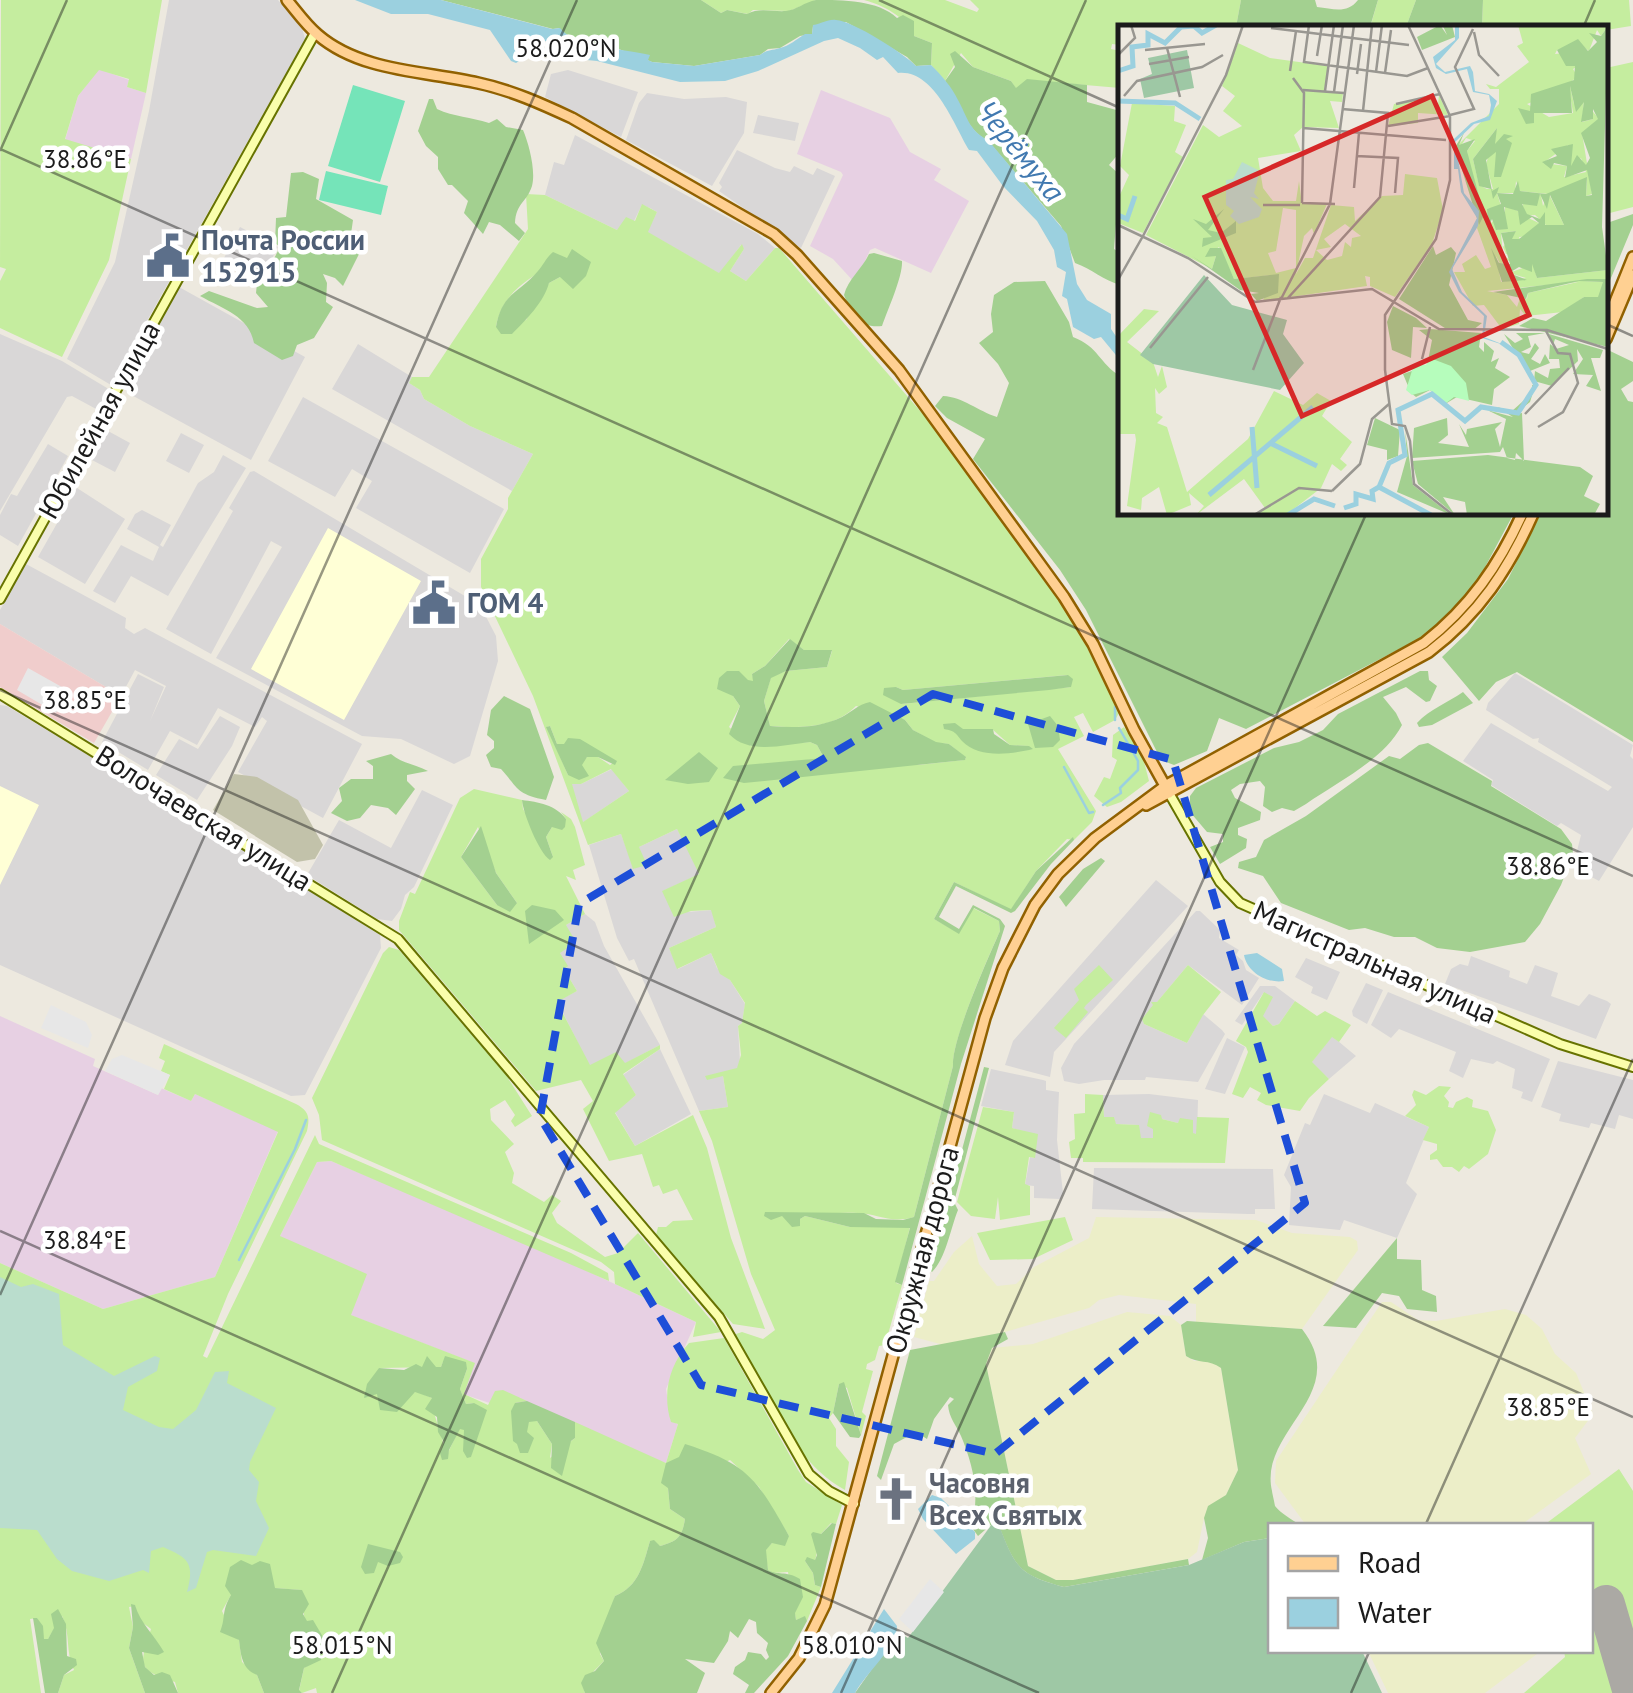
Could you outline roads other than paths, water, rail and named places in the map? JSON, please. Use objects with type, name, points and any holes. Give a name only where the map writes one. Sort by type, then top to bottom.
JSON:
[{"type":"main road","points":[[288,0],[315,32],[336,48],[372,62],[490,86],[572,118],[769,230],[797,254],[899,370],[1056,585],[1093,644],[1167,789]]},
{"type":"main road","points":[[1608,332],[1633,257]]},
{"type":"main road","points":[[1608,321],[1633,275]]},
{"type":"main road","name":"Окружная дорога","points":[[771,1693],[798,1658],[819,1619],[998,980],[1042,894],[1109,827],[1167,789],[1436,633],[1471,600],[1494,570],[1522,515]]},
{"type":"main road","name":"Окружная дорога","points":[[1167,789],[1442,642],[1480,606],[1502,575],[1532,515]]},
{"type":"street","name":"Юбилейная улица","points":[[0,599],[315,32]]},
{"type":"street","name":"Волочаевская улица","points":[[0,694],[390,933],[404,946],[717,1316],[808,1474],[854,1504]]},
{"type":"street","name":"Магистральная улица","points":[[1167,789],[1220,882],[1240,903],[1560,1044],[1633,1067]]},
{"type":"water","name":"Черёмуха","points":[[355,0],[441,0],[560,28],[588,43],[650,55],[648,60],[652,62],[694,66],[760,55],[787,46],[805,34],[812,34],[813,25],[827,21],[854,26],[916,66],[931,65],[946,81],[973,128],[988,140],[1067,234],[1077,284],[1087,300],[1111,314],[1118,358],[1101,337],[1094,339],[1073,327],[1067,299],[1062,296],[1066,272],[1057,267],[1054,250],[1037,221],[1003,186],[977,151],[969,150],[932,89],[911,74],[898,73],[883,57],[877,60],[838,38],[725,81],[680,82],[577,59],[538,37],[533,42],[517,35],[525,57],[516,63],[490,30],[428,14],[391,14]]},
{"type":"water","points":[[1257,953],[1282,969],[1284,981],[1271,981],[1253,971],[1244,955]]},
{"type":"water","points":[[932,1495],[941,1498],[975,1532],[975,1539],[956,1554],[918,1509]]},
{"type":"water","points":[[884,1609],[897,1626],[892,1643],[855,1693],[832,1693]]},
{"type":"waterway","points":[[1115,707],[1115,720]]},
{"type":"waterway","points":[[1103,805],[1121,793],[1120,788],[1138,770],[1138,761],[1119,728]]},
{"type":"waterway","points":[[1064,767],[1089,813],[1093,812]]},
{"type":"waterway","points":[[239,1260],[306,1120]]},
{"type":"place","name":"Почта России 152915","points":[[168,256]]},
{"type":"place","name":"ГОМ 4","points":[[434,603]]},
{"type":"place","name":"Часовня Всех Святых","points":[[896,1499]]}]
